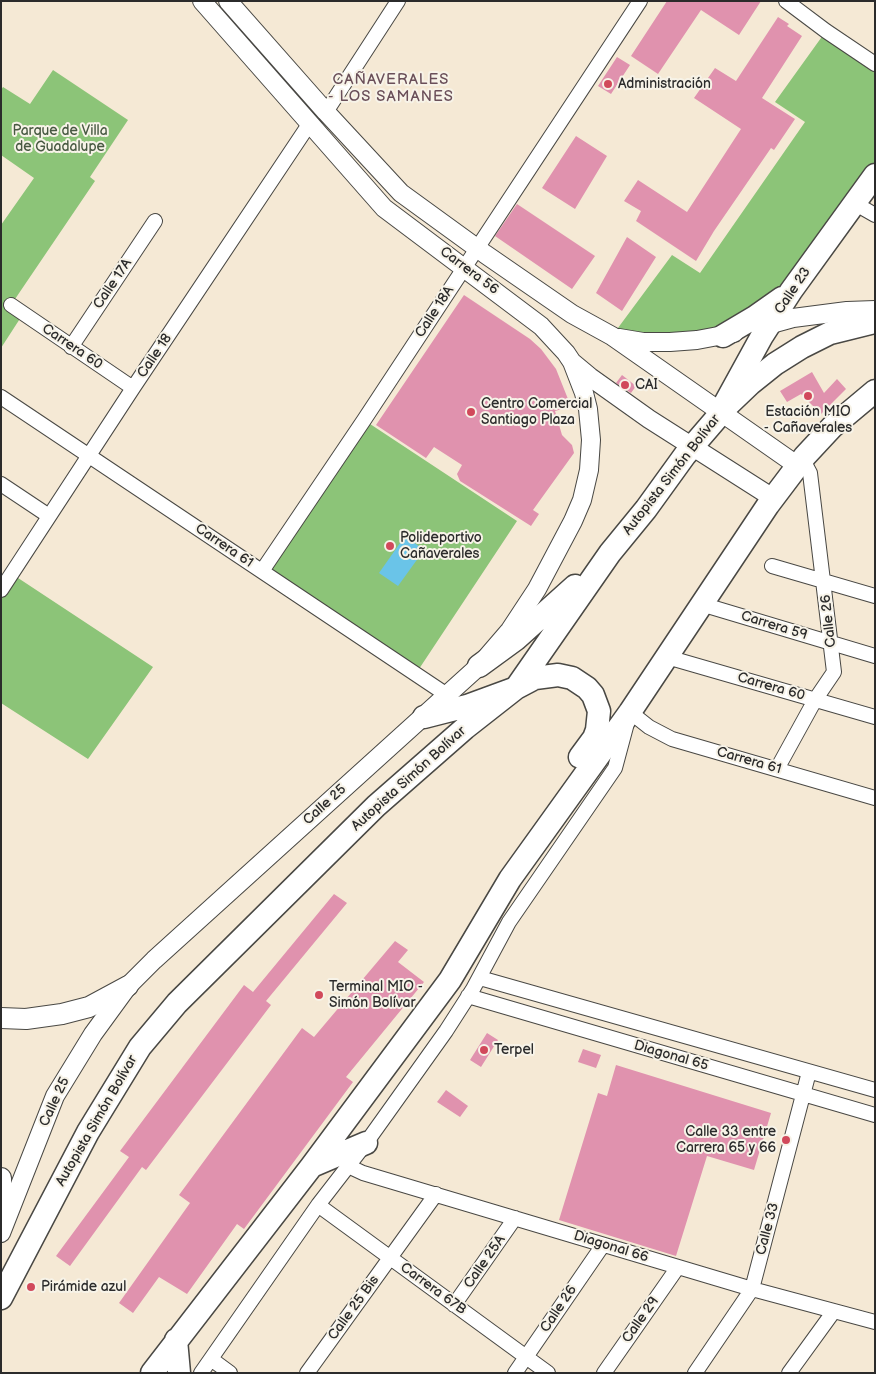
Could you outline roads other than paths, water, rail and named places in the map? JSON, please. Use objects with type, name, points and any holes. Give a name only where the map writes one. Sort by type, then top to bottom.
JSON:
[{"type":"main road","name":"Calle 23","points":[[721,413],[762,336],[791,291],[875,175]]},
{"type":"main road","points":[[723,336],[756,316],[791,291]]},
{"type":"main road","name":"Autopista Simón Bolívar","points":[[1,1298],[88,1132],[140,1047],[177,1003],[376,806],[465,728],[516,688],[610,553],[646,509],[692,446],[750,384],[775,364],[802,347],[830,333],[875,322]]},
{"type":"main road","points":[[510,878],[630,712],[773,498],[800,463],[832,428],[875,391]]},
{"type":"main road","points":[[479,666],[516,639],[551,609],[610,553]]},
{"type":"main road","points":[[152,1373],[311,1167],[450,980],[510,878],[546,806],[594,738],[599,711],[593,695],[584,684],[572,678],[558,675],[535,678],[516,688],[467,706],[424,717]]},
{"type":"main road","points":[[1,1018],[26,1019],[62,1014],[89,1006],[128,986]]},
{"type":"main road","points":[[311,1167],[366,1143]]},
{"type":"main road","points":[[1,1178],[1,1215]]},
{"type":"main road","points":[[176,1340],[179,1373]]},
{"type":"street","name":"Carrera 56","points":[[202,1],[384,208],[541,326],[552,336],[572,362],[590,377],[649,419],[773,498]]},
{"type":"street","name":"Carrera 56","points":[[228,1],[401,193],[572,314],[612,336],[721,413],[800,463]]},
{"type":"street","points":[[326,112],[398,1]]},
{"type":"street","name":"Calle 18A","points":[[262,572],[640,1]]},
{"type":"street","points":[[786,1],[875,64]]},
{"type":"street","name":"Calle 18","points":[[1,590],[310,123]]},
{"type":"street","points":[[854,203],[875,215]]},
{"type":"street","name":"Calle 17A","points":[[71,347],[155,221]]},
{"type":"street","name":"Carrera 60","points":[[11,305],[133,388]]},
{"type":"street","name":"Carrera 56","points":[[612,336],[627,341],[644,342],[696,340],[723,336],[793,318],[847,311],[875,310]]},
{"type":"street","name":"Calle 25","points":[[1,1233],[55,1096],[93,1034],[128,986],[154,960],[479,666],[510,630],[538,589],[574,521],[582,500],[590,463],[590,424],[584,393],[572,362]]},
{"type":"street","name":"Carrera 61","points":[[1,397],[447,696]]},
{"type":"street","name":"Calle 26","points":[[777,769],[815,700],[834,672],[810,474],[800,463]]},
{"type":"street","points":[[1,484],[49,516]]},
{"type":"street","points":[[772,566],[875,596]]},
{"type":"street","name":"Carrera 59","points":[[701,604],[875,656]]},
{"type":"street","name":"Carrera 60","points":[[667,657],[875,717]]},
{"type":"street","points":[[201,1373],[318,1205],[366,1143],[480,978],[508,922],[615,768],[630,712]]},
{"type":"street","name":"Carrera 61","points":[[630,712],[649,726],[672,739],[875,798]]},
{"type":"street","name":"Diagonal 65","points":[[480,978],[875,1090]]},
{"type":"street","name":"Diagonal 65","points":[[468,996],[875,1115]]},
{"type":"street","points":[[773,1086],[781,1083],[782,1080],[775,1062]]},
{"type":"street","name":"Calle 33","points":[[695,1373],[752,1289],[809,1072]]},
{"type":"street","name":"Diagonal 66","points":[[348,1166],[363,1173],[603,1245],[752,1289],[875,1322]]},
{"type":"street","name":"Calle 25 Bis","points":[[307,1373],[436,1194]]},
{"type":"street","name":"Carrera 67B","points":[[318,1205],[548,1373]]},
{"type":"street","name":"Calle 25A","points":[[454,1305],[515,1218]]},
{"type":"street","name":"Calle 26","points":[[515,1373],[603,1245]]},
{"type":"street","name":"Calle 29","points":[[604,1373],[678,1267]]},
{"type":"street","points":[[789,1373],[834,1311]]},
{"type":"street","points":[[211,1359],[230,1373]]},
{"type":"water","points":[[405,536],[424,550],[398,586],[379,573]]},
{"type":"place","name":"Administración","points":[[608,84]]},
{"type":"place","name":"CAI","points":[[625,385]]},
{"type":"place","name":"Estación MIO - Cañaverales","points":[[808,396]]},
{"type":"place","name":"Centro Comercial Santiago Plaza","points":[[471,412]]},
{"type":"place","name":"Polideportivo Cañaverales","points":[[390,546]]},
{"type":"place","name":"Terminal MIO - Simón Bolívar","points":[[319,995]]},
{"type":"place","name":"Terpel","points":[[484,1050]]},
{"type":"place","name":"Calle 33 entre Carrera 65 y 66","points":[[786,1140]]},
{"type":"place","name":"Pirámide azul","points":[[31,1287]]},
{"type":"district","name":"CAÑAVERALES - LOS SAMANES","points":[[391,88]]},
{"type":"park label","name":"Parque de Villa de Guadalupe","points":[[60,140]]}]
